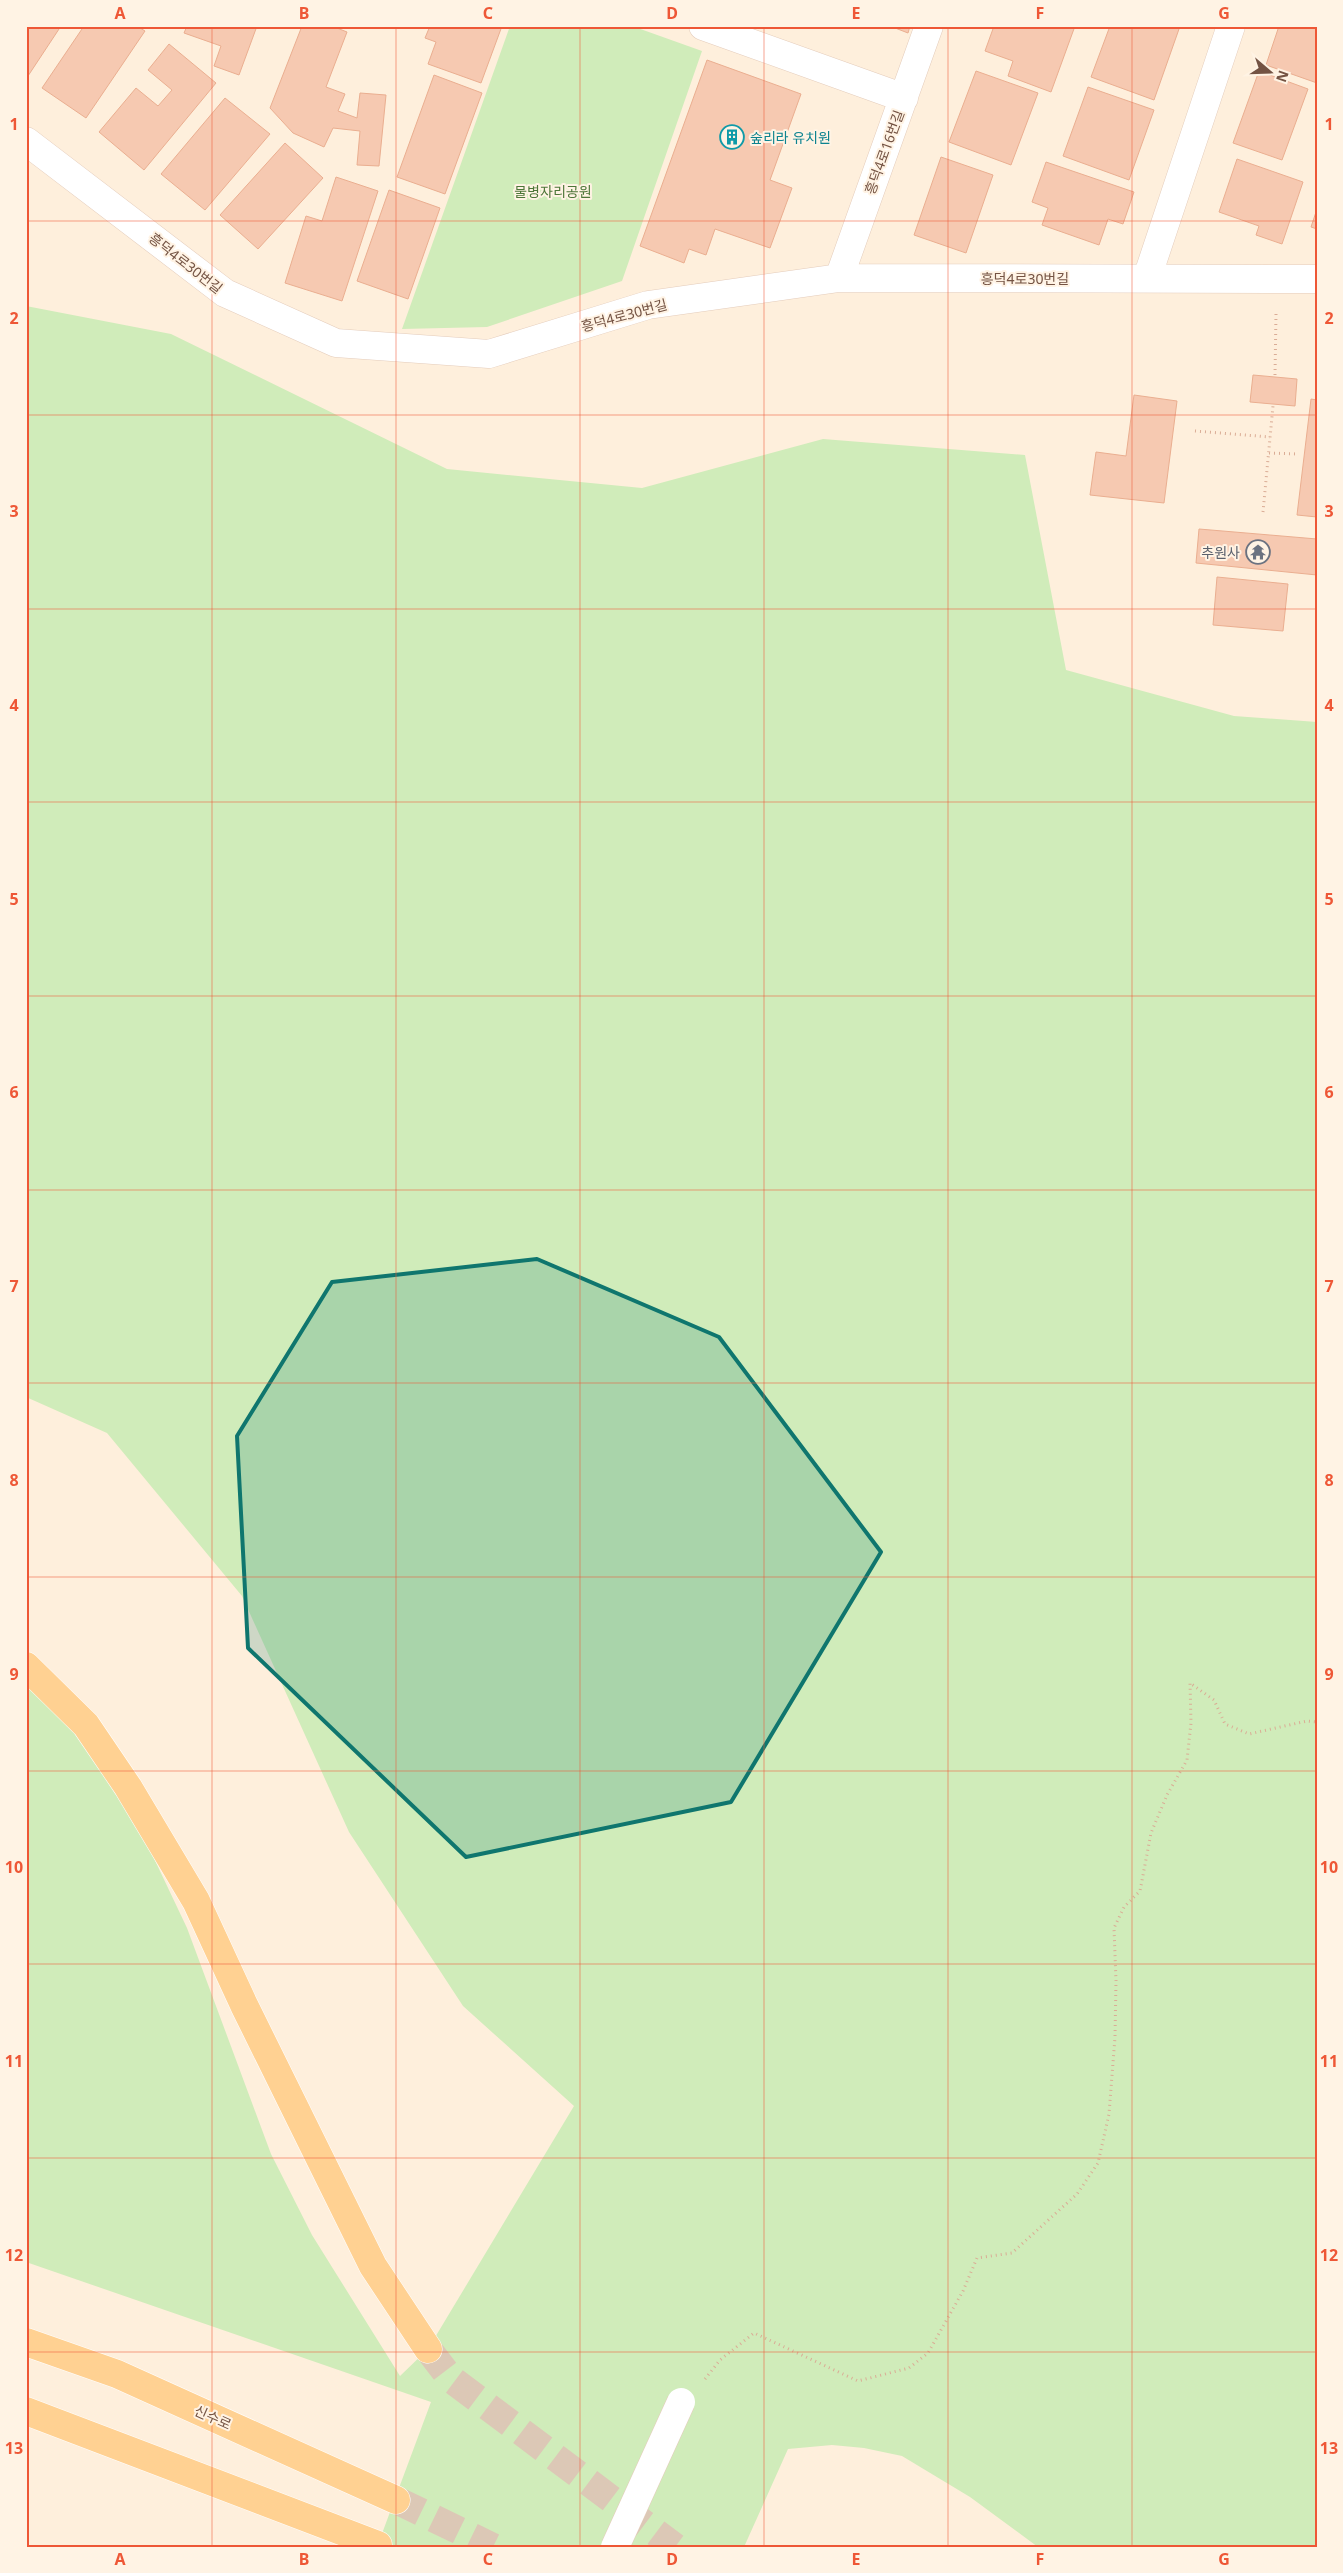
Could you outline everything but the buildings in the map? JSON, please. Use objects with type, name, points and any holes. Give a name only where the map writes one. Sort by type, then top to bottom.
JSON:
[{"type":"main road","points":[[26,1666],[86,1725],[128,1786],[196,1902],[244,2005],[373,2266],[428,2349]]},
{"type":"main road","name":"신수로","points":[[26,2342],[117,2374],[396,2500]]},
{"type":"main road","points":[[26,2411],[378,2545]]},
{"type":"street","points":[[703,26],[904,98]]},
{"type":"street","name":"흥덕4로16번길","points":[[839,278],[929,26]]},
{"type":"street","points":[[1147,278],[1231,26]]},
{"type":"street","name":"흥덕4로30번길","points":[[26,141],[225,293],[336,343],[489,354],[648,305],[839,278],[1317,279]]},
{"type":"street","points":[[615,2547],[681,2402]]},
{"type":"path","points":[[1275,374],[1276,279]]},
{"type":"path","points":[[1263,512],[1273,406]]},
{"type":"path","points":[[1195,431],[1270,437]]},
{"type":"path","points":[[1269,454],[1298,454]]},
{"type":"path","points":[[681,2402],[696,2389],[720,2360],[754,2333],[858,2381],[909,2368],[928,2353],[963,2291],[977,2258],[1012,2253],[1077,2194],[1098,2163],[1109,2114],[1115,2037],[1116,1981],[1114,1928],[1124,1907],[1140,1890],[1151,1833],[1167,1795],[1187,1760],[1191,1723],[1190,1683],[1214,1700],[1226,1724],[1249,1734],[1307,1721],[1317,1722]]},
{"type":"highlighted area","points":[[537,1259],[719,1337],[881,1552],[731,1802],[466,1857],[248,1648],[237,1436],[332,1282]]},
{"type":"green space","name":"물병자리공원","points":[[510,26],[632,26],[702,51],[622,281],[487,327],[402,329]]},
{"type":"green space","points":[[26,306],[171,334],[447,469],[642,488],[823,439],[1025,455],[1066,670],[1234,716],[1317,722],[1317,2547],[1038,2547],[970,2497],[902,2456],[864,2448],[832,2445],[788,2449],[744,2547],[377,2547],[431,2402],[26,2262],[26,1663],[59,1692],[141,1831],[187,1928],[271,2154],[312,2235],[400,2376],[428,2349],[574,2106],[463,2006],[349,1832],[242,1596],[107,1433],[26,1397]]},
{"type":"tunnel","points":[[428,2349],[451,2379],[675,2547]]},
{"type":"tunnel","points":[[396,2500],[493,2547]]},
{"type":"place","name":"숲리라 유치원","points":[[732,137]]},
{"type":"place","name":"추원사","points":[[1258,552]]}]
